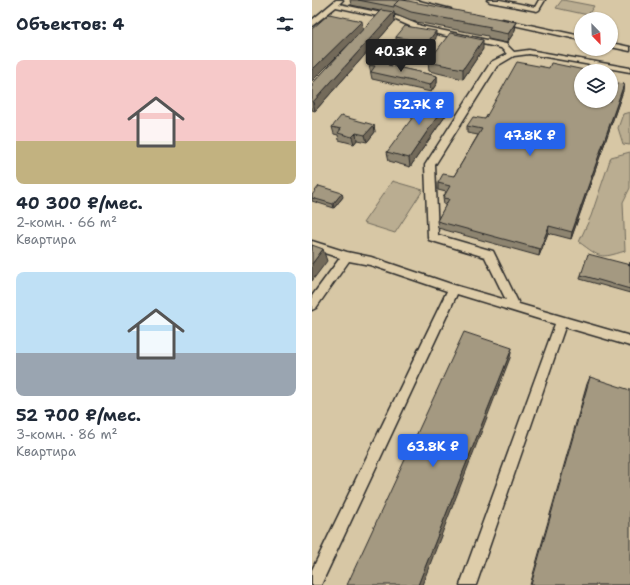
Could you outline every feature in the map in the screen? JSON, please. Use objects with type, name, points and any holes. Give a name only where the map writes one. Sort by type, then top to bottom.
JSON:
[{"type":"lane","points":[[406,0],[452,10]]},
{"type":"lane","points":[[490,0],[537,9],[542,0]]},
{"type":"lane","points":[[312,24],[337,2],[398,18],[419,28],[503,46],[512,54]]},
{"type":"lane","points":[[498,20],[574,36]]},
{"type":"lane","points":[[618,46],[630,49]]},
{"type":"lane","points":[[515,307],[489,254],[433,237],[430,165],[494,64],[512,54],[529,52],[630,70]]},
{"type":"lane","points":[[312,245],[347,256],[371,260],[454,289],[630,341]]},
{"type":"lane","points":[[312,305],[347,256]]},
{"type":"lane","points":[[313,585],[454,289]]},
{"type":"lane","points":[[468,585],[562,320]]},
{"type":"shaded area","points":[[562,0],[594,6],[590,12],[574,12],[556,8]]},
{"type":"shaded area","points":[[630,112],[630,145],[623,144],[618,128],[623,114]]},
{"type":"shaded area","points":[[630,152],[630,188],[623,202],[625,251],[600,256],[579,242],[591,216],[611,157]]},
{"type":"shaded area","points":[[392,181],[423,190],[395,233],[363,223]]},
{"type":"building","points":[[358,0],[392,0],[398,1],[394,7]]},
{"type":"building","points":[[399,0],[516,22],[508,34],[489,30],[491,27],[411,12],[394,5]]},
{"type":"building","points":[[381,10],[394,12],[312,102],[312,84]]},
{"type":"building","points":[[329,14],[362,21],[312,70],[312,29]]},
{"type":"building","points":[[405,26],[436,31],[427,43],[396,37]]},
{"type":"building","points":[[450,33],[483,40],[463,69],[428,62]]},
{"type":"building","points":[[374,59],[391,63],[388,65],[437,76],[430,85],[371,72],[375,66],[369,65]]},
{"type":"building","points":[[517,62],[549,68],[551,63],[574,68],[574,108],[616,108],[572,232],[549,226],[540,249],[437,221],[449,199],[443,198],[450,186],[438,183],[443,174],[454,176],[482,129],[467,126],[473,117],[485,119]]},
{"type":"building","points":[[618,83],[624,84],[618,101]]},
{"type":"building","points":[[430,94],[450,98],[409,158],[387,152]]},
{"type":"building","points":[[341,116],[374,125],[365,135],[356,133],[352,137],[338,133],[341,129],[332,127]]},
{"type":"building","points":[[319,186],[342,193],[333,204],[312,198],[312,195]]},
{"type":"building","points":[[312,245],[323,249],[312,264]]},
{"type":"building","points":[[588,254],[630,265],[630,289],[581,275]]},
{"type":"building","points":[[464,332],[512,348],[418,585],[347,585]]},
{"type":"building","points":[[590,377],[630,390],[630,585],[531,585]]}]
